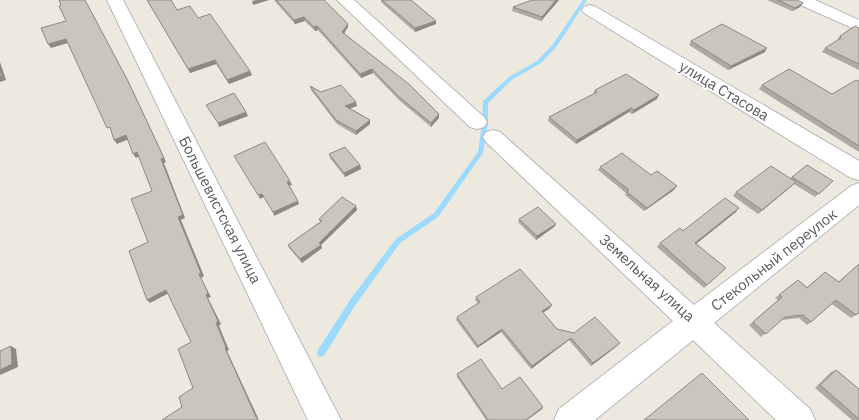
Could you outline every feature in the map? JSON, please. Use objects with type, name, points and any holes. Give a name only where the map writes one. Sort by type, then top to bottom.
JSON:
[{"type":"street","name":"Большевистская улица","points":[[115,0],[325,420]]},
{"type":"street","name":"Земельная улица","points":[[345,0],[799,420]]},
{"type":"street","points":[[802,0],[859,26]]},
{"type":"street","name":"улица Стасова","points":[[590,10],[859,172]]},
{"type":"street","name":"Стекольный переулок","points":[[570,420],[859,192]]},
{"type":"building","points":[[59,0],[85,0],[128,81],[164,158],[161,159],[183,215],[178,217],[201,273],[199,274],[208,293],[206,295],[218,321],[216,323],[225,348],[258,420],[162,420],[182,407],[179,397],[193,388],[178,349],[191,342],[166,290],[147,300],[129,251],[148,242],[131,199],[152,191],[137,152],[133,154],[126,135],[114,140],[110,127],[107,128],[66,39],[48,44],[41,28],[66,21],[59,6],[61,5]]},
{"type":"building","points":[[147,0],[171,0],[177,10],[190,6],[198,18],[210,14],[250,71],[227,80],[215,60],[188,69]]},
{"type":"building","points":[[276,0],[324,0],[348,24],[342,32],[410,85],[439,114],[431,123],[398,96],[372,69],[360,74],[317,26],[314,27],[304,17],[294,20]]},
{"type":"building","points":[[382,0],[411,0],[436,21],[415,28]]},
{"type":"building","points":[[532,0],[556,0],[542,17],[513,7]]},
{"type":"building","points":[[778,0],[797,0],[803,3],[795,8]]},
{"type":"building","points":[[722,24],[767,48],[731,66],[691,41]]},
{"type":"building","points":[[855,26],[859,28],[859,64],[825,48]]},
{"type":"building","points":[[789,69],[832,94],[856,80],[859,81],[859,146],[762,85]]},
{"type":"building","points":[[626,74],[659,95],[634,110],[631,108],[577,140],[549,117],[597,92],[595,90]]},
{"type":"building","points":[[341,85],[356,102],[345,106],[370,120],[356,131],[336,120],[310,86],[321,92]]},
{"type":"building","points":[[234,93],[246,112],[218,123],[206,105]]},
{"type":"building","points":[[265,142],[290,181],[287,182],[298,201],[273,212],[262,194],[258,195],[234,156]]},
{"type":"building","points":[[345,147],[360,165],[344,173],[329,154]]},
{"type":"building","points":[[622,153],[651,175],[657,171],[677,186],[647,208],[627,192],[629,190],[600,167]]},
{"type":"building","points":[[807,165],[833,181],[819,194],[792,177]]},
{"type":"building","points":[[771,166],[796,182],[762,210],[736,192]]},
{"type":"building","points":[[342,197],[356,206],[319,243],[321,245],[300,259],[288,245],[322,221],[319,219]]},
{"type":"building","points":[[725,198],[739,208],[695,243],[726,268],[707,285],[660,243],[680,228],[683,231]]},
{"type":"building","points":[[538,207],[556,224],[537,236],[519,219]]},
{"type":"building","points":[[859,264],[859,313],[856,315],[836,300],[811,322],[803,315],[785,317],[766,334],[753,322],[782,297],[779,295],[798,280],[807,288],[825,272],[839,282]]},
{"type":"building","points":[[520,269],[552,305],[542,311],[557,329],[574,333],[595,317],[620,343],[593,363],[571,338],[532,366],[502,329],[478,346],[457,317],[480,302],[476,297]]},
{"type":"building","points":[[11,346],[12,364],[0,370],[0,351]]},
{"type":"building","points":[[481,359],[502,389],[520,377],[543,407],[526,420],[488,420],[457,374]]},
{"type":"building","points":[[836,370],[859,389],[859,419],[820,385]]},
{"type":"building","points":[[702,373],[749,420],[644,420]]},
{"type":"waterway","points":[[321,353],[353,302],[398,241],[436,215],[481,152],[485,123],[485,102],[511,78],[539,62],[555,45],[585,0]]}]
